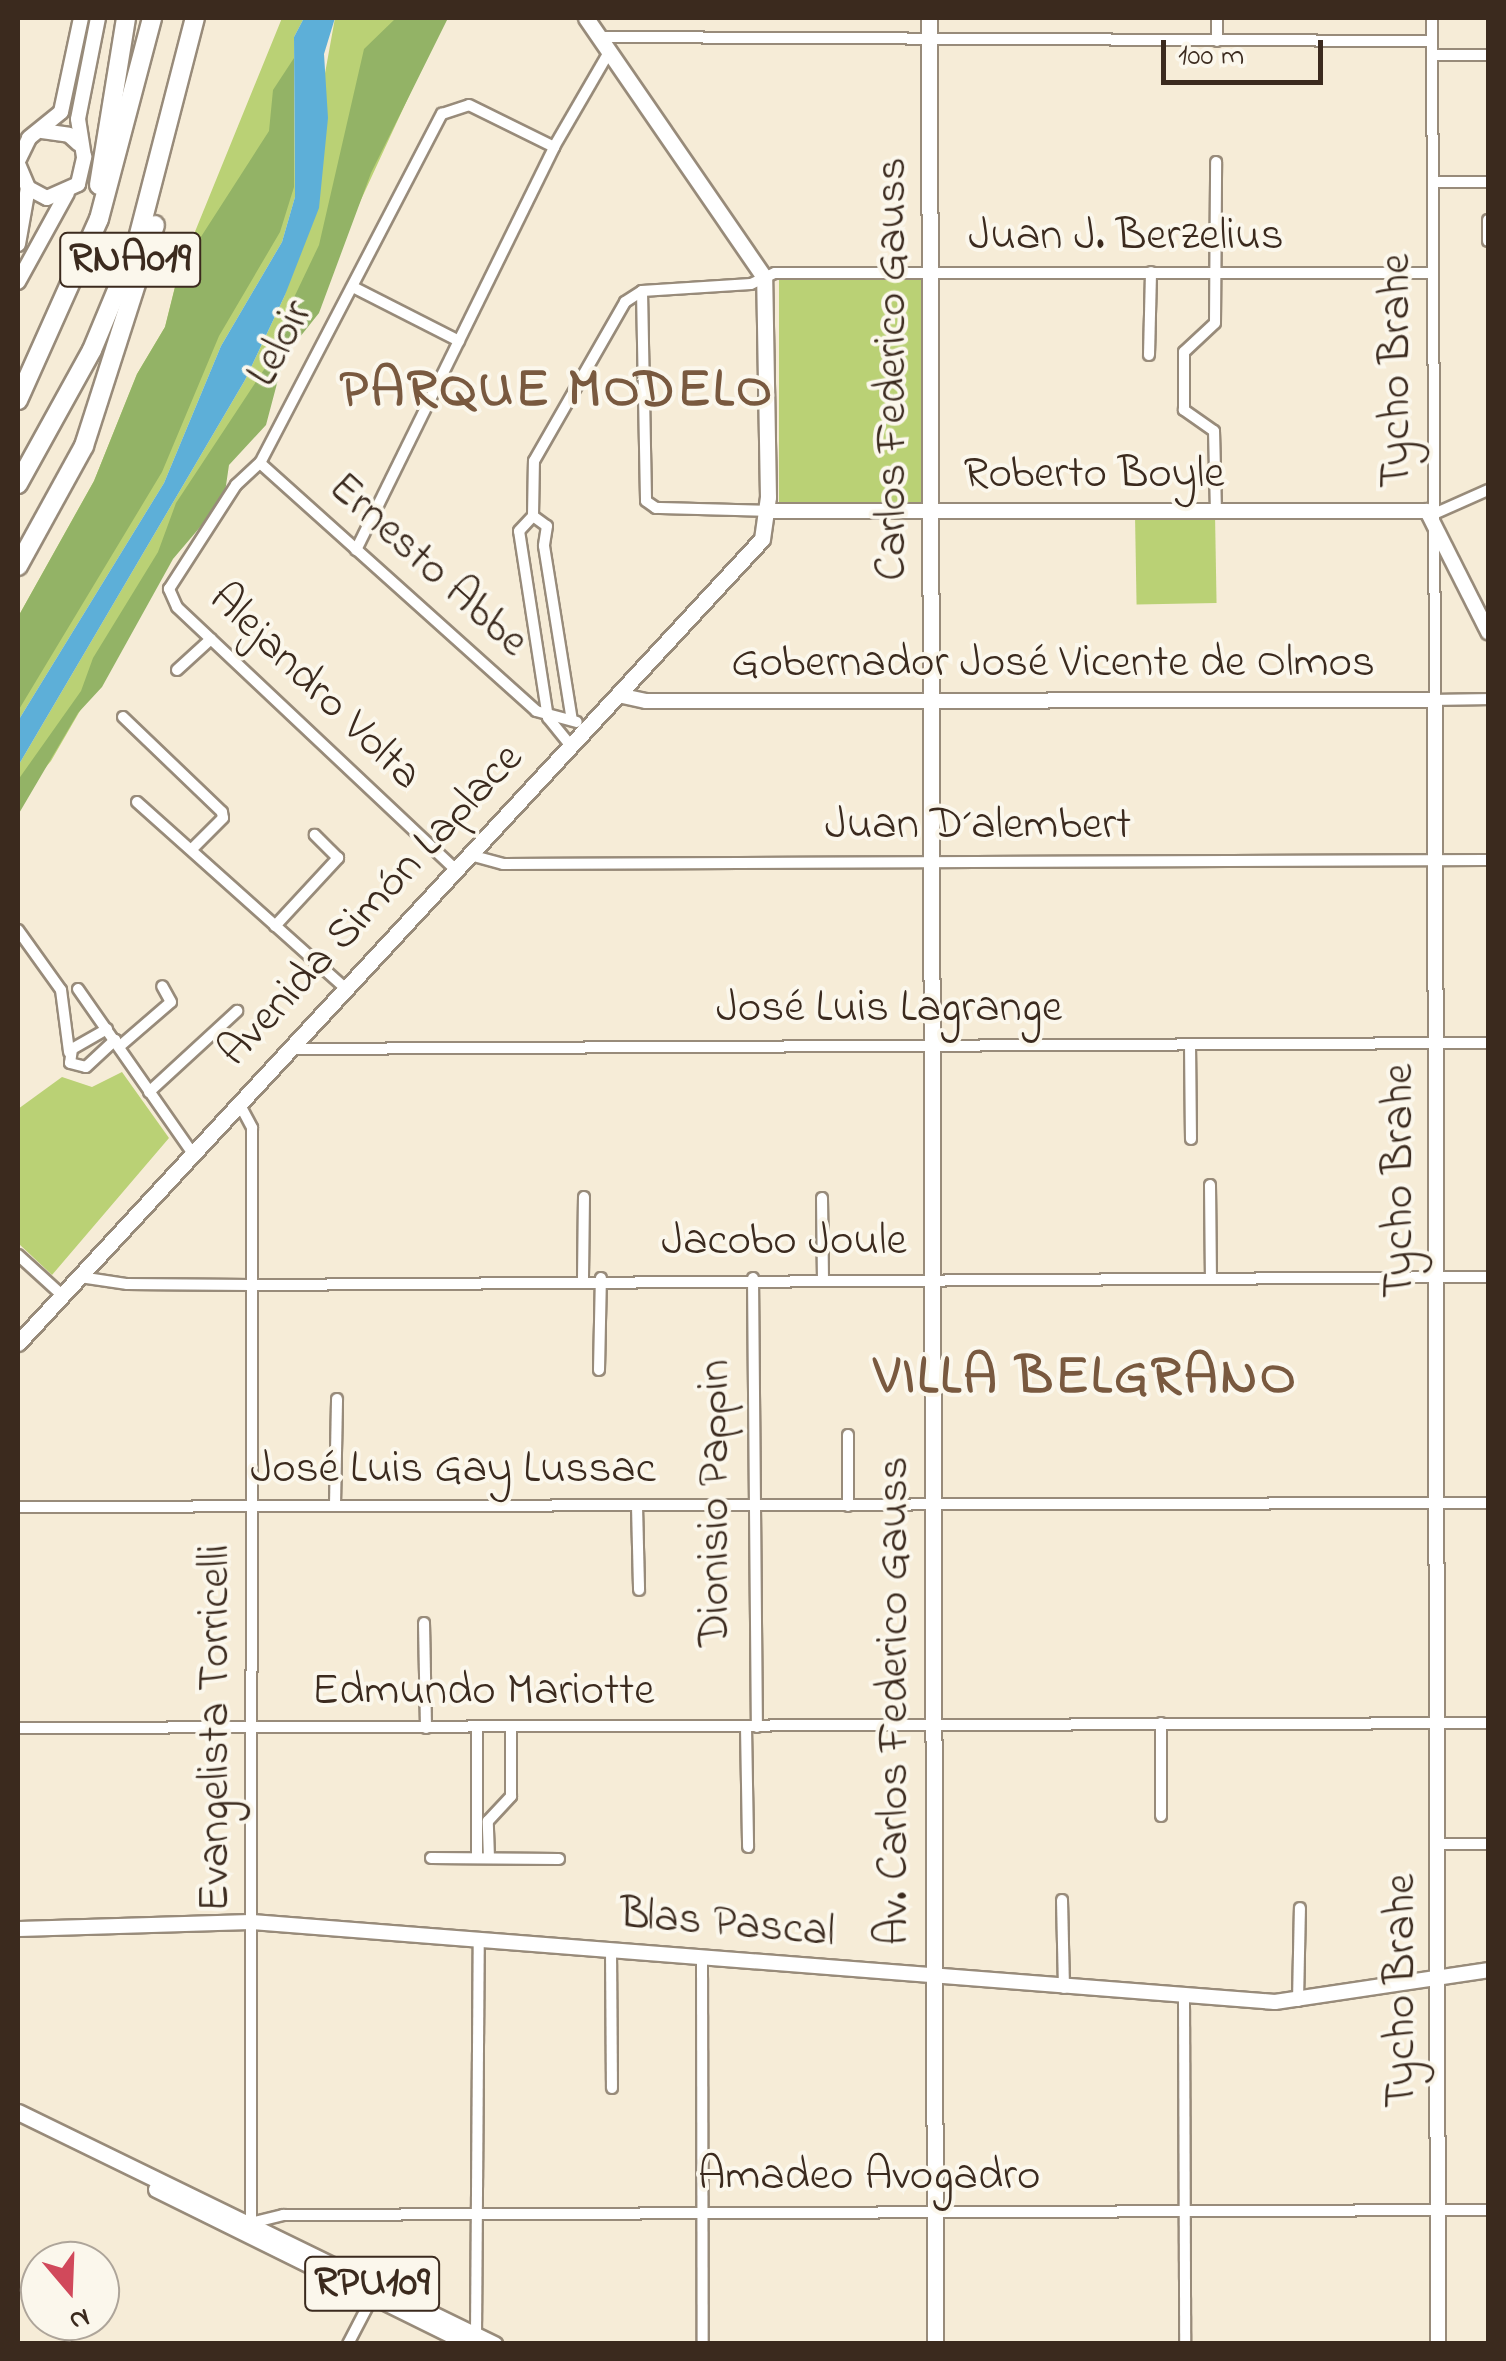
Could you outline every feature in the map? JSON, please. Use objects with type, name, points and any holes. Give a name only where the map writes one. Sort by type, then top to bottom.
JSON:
[{"type":"highway","points":[[84,260],[126,18]]},
{"type":"highway","name":"RNA019","points":[[18,400],[84,260],[125,136],[152,18]]},
{"type":"highway","name":"RNA019","points":[[18,484],[108,315],[166,148],[195,18]]},
{"type":"highway","points":[[181,89],[207,18]]},
{"type":"highway","points":[[18,566],[64,488],[100,404],[162,203],[166,148]]},
{"type":"main road","points":[[18,244],[28,188],[18,163],[29,138],[61,112],[82,18]]},
{"type":"main road","points":[[18,282],[67,193],[84,171],[79,144],[98,18]]},
{"type":"main road","points":[[586,18],[764,277],[768,512]]},
{"type":"main road","name":"Carlos Federico Gauss","points":[[930,24],[933,699]]},
{"type":"main road","points":[[42,131],[69,134],[79,144]]},
{"type":"main road","points":[[28,188],[47,198],[67,193]]},
{"type":"main road","name":"Roberto Boyle","points":[[768,512],[1434,514]]},
{"type":"main road","name":"Avenida Simón Laplace","points":[[18,1343],[570,746],[580,724],[618,695],[762,539],[768,512]]},
{"type":"main road","points":[[1434,514],[1488,632]]},
{"type":"main road","name":"Gobernador José Vicente de Olmos","points":[[618,695],[646,702],[1435,700]]},
{"type":"main road","name":"Av. Carlos Federico Gauss","points":[[933,699],[934,2344]]},
{"type":"main road","name":"Tycho Brahe","points":[[1435,700],[1438,2344]]},
{"type":"main road","name":"Blas Pascal","points":[[18,1929],[252,1922],[1184,1999],[1298,2001],[1488,1970]]},
{"type":"main road","name":"RPU109","points":[[18,2112],[473,2339]]},
{"type":"main road","points":[[18,2122],[178,2201],[251,2229]]},
{"type":"main road","name":"RPU109","points":[[251,2229],[373,2296],[473,2339],[494,2344]]},
{"type":"street","points":[[1216,18],[1216,41]]},
{"type":"street","name":"Tycho Brahe","points":[[1432,18],[1435,700]]},
{"type":"street","points":[[599,37],[930,24],[1216,41],[1432,41]]},
{"type":"street","points":[[356,550],[554,147],[609,52]]},
{"type":"street","points":[[1432,55],[1488,55]]},
{"type":"street","name":"Leloir","points":[[170,596],[182,564],[236,484],[260,463],[442,114],[469,105],[554,147]]},
{"type":"street","points":[[1216,162],[1212,332],[1184,352],[1184,410],[1214,431],[1216,512]]},
{"type":"street","points":[[1432,182],[1488,182]]},
{"type":"street","points":[[1488,220],[1488,241]]},
{"type":"street","points":[[1149,355],[1151,272]]},
{"type":"street","name":"Juan J. Berzelius","points":[[642,291],[751,284],[764,277],[930,273],[1433,273]]},
{"type":"street","points":[[353,287],[458,341]]},
{"type":"street","points":[[548,718],[520,531],[533,516],[534,461],[618,314],[642,291]]},
{"type":"street","points":[[641,321],[642,291]]},
{"type":"street","points":[[618,314],[631,309],[641,321]]},
{"type":"street","name":"Roberto Boyle","points":[[641,321],[642,492],[656,508],[768,512]]},
{"type":"street","name":"Ernesto Abbe","points":[[260,463],[548,718],[570,746]]},
{"type":"street","name":"Roberto Boyle","points":[[1434,514],[1488,490]]},
{"type":"street","points":[[533,516],[546,526],[544,546],[580,724]]},
{"type":"street","name":"Alejandro Volta","points":[[170,596],[456,870]]},
{"type":"street","points":[[178,670],[211,639]]},
{"type":"street","name":"Gobernador José Vicente de Olmos","points":[[1435,700],[1488,700]]},
{"type":"street","points":[[122,717],[222,812],[223,818],[192,849]]},
{"type":"street","name":"Ernesto Abbe","points":[[548,718],[580,724]]},
{"type":"street","points":[[137,802],[346,989]]},
{"type":"street","points":[[275,926],[338,858],[315,835]]},
{"type":"street","name":"Juan D´alembert","points":[[470,854],[503,864],[1488,860]]},
{"type":"street","points":[[18,930],[61,990],[70,1063],[83,1068],[170,1002],[162,986]]},
{"type":"street","points":[[78,989],[194,1155]]},
{"type":"street","points":[[149,1092],[237,1011]]},
{"type":"street","points":[[70,1052],[107,1029]]},
{"type":"street","name":"José Luis Lagrange","points":[[290,1049],[1488,1043]]},
{"type":"street","points":[[1190,1044],[1191,1138]]},
{"type":"street","name":"Evangelista Torricelli","points":[[240,1105],[252,1128],[251,2229]]},
{"type":"street","points":[[1210,1185],[1210,1277]]},
{"type":"street","points":[[583,1278],[584,1198]]},
{"type":"street","points":[[822,1198],[823,1278]]},
{"type":"street","points":[[18,1255],[62,1295]]},
{"type":"street","name":"Jacobo Joule","points":[[80,1277],[127,1284],[250,1285],[583,1278],[1488,1276]]},
{"type":"street","points":[[599,1370],[601,1278]]},
{"type":"street","name":"Dionisio Pappin","points":[[748,1847],[755,1506],[753,1278]]},
{"type":"street","points":[[335,1505],[337,1399]]},
{"type":"street","points":[[848,1436],[848,1506]]},
{"type":"street","name":"José Luis Gay Lussac","points":[[18,1507],[1488,1502]]},
{"type":"street","points":[[637,1506],[639,1590]]},
{"type":"street","points":[[424,1623],[426,1728]]},
{"type":"street","name":"Edmundo Mariotte","points":[[18,1728],[1488,1723]]},
{"type":"street","points":[[1160,1724],[1161,1816]]},
{"type":"street","points":[[476,1728],[483,1858]]},
{"type":"street","points":[[482,1821],[510,1796],[511,1728]]},
{"type":"street","points":[[1437,1844],[1488,1844]]},
{"type":"street","points":[[431,1858],[559,1858]]},
{"type":"street","points":[[1062,1900],[1064,1989]]},
{"type":"street","points":[[1298,2001],[1300,1908]]},
{"type":"street","points":[[473,2339],[479,2215],[479,1938]]},
{"type":"street","points":[[611,1950],[612,2088]]},
{"type":"street","points":[[702,1958],[703,2344]]},
{"type":"street","points":[[1184,1999],[1185,2344]]},
{"type":"street","name":"Amadeo Avogadro","points":[[251,2229],[282,2215],[1488,2210]]},
{"type":"street","points":[[348,2344],[373,2296]]},
{"type":"green space","points":[[282,18],[304,18],[294,37],[295,197],[282,242],[221,346],[164,483],[18,721],[18,617],[94,481],[137,374],[165,327],[179,271]]},
{"type":"green space","points":[[335,18],[445,18],[304,323],[51,761],[18,800],[18,766],[245,380],[285,295]]},
{"type":"green space","points":[[396,18],[448,18],[371,173],[319,313],[284,357],[266,425],[229,465],[224,499],[173,559],[102,687],[78,713],[18,815],[18,780],[81,691],[93,658],[158,552],[176,503],[279,347],[279,329],[319,245],[364,49]]},
{"type":"green space","points":[[294,58],[294,187],[280,232],[219,336],[162,472],[18,711],[18,617],[94,481],[137,374],[165,327],[179,271],[269,131],[273,90]]},
{"type":"green space","points":[[779,280],[921,280],[921,502],[779,502]]},
{"type":"green space","points":[[1215,514],[1217,603],[1137,604],[1135,515]]},
{"type":"green space","points":[[122,1072],[169,1138],[52,1275],[18,1243],[18,1109],[62,1077],[92,1087]]},
{"type":"water","points":[[304,18],[335,18],[324,54],[328,118],[319,208],[285,295],[245,380],[18,766],[18,721],[164,483],[221,346],[282,242],[295,197],[294,37]]},
{"type":"district","name":"PARQUE MODELO","points":[[557,393]]},
{"type":"district","name":"VILLA BELGRANO","points":[[1086,1380]]}]
